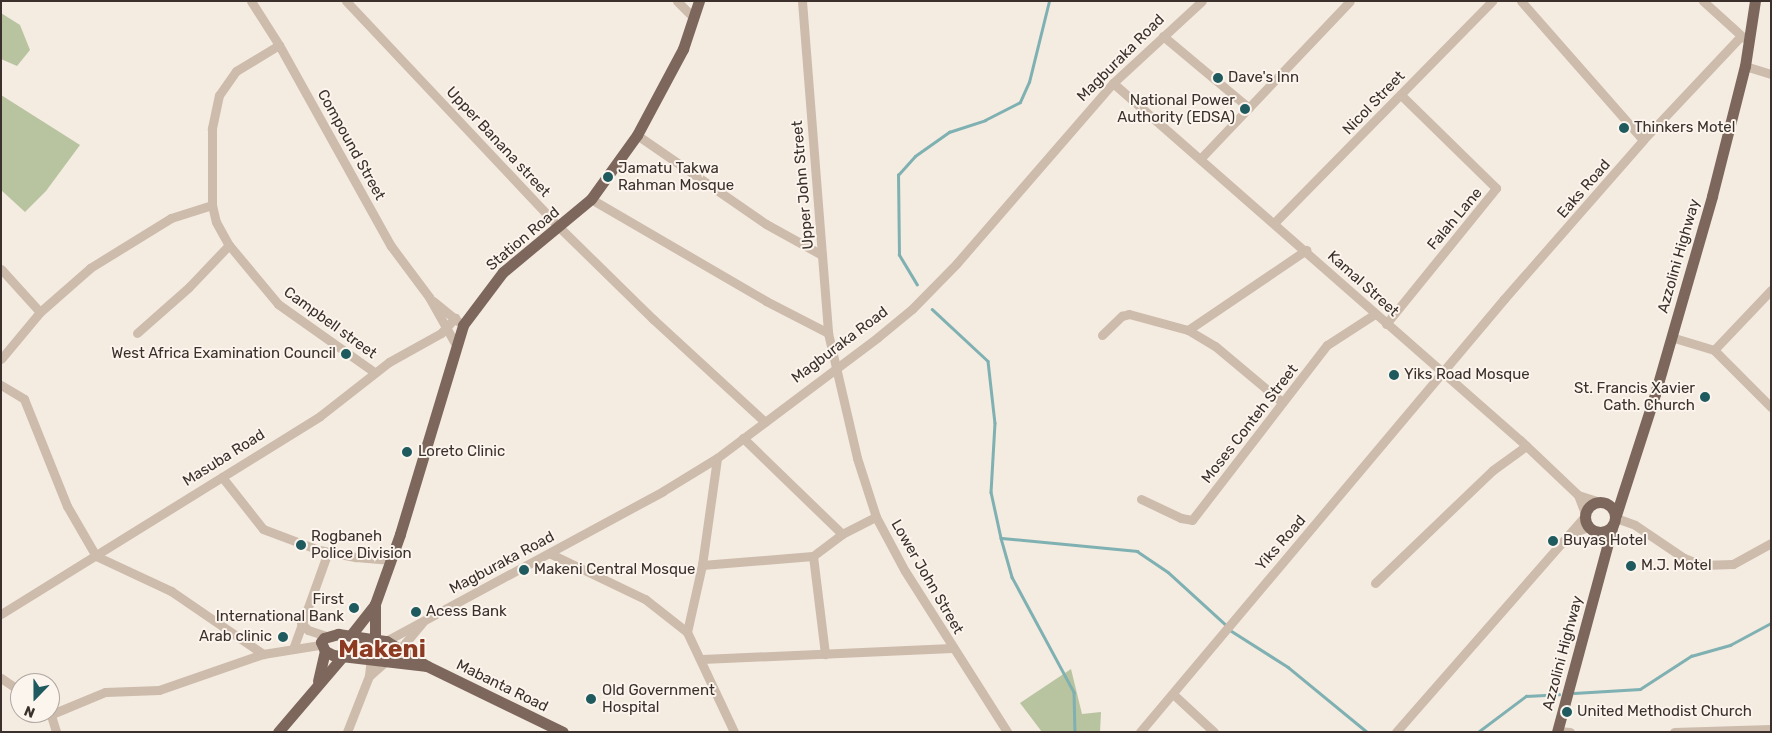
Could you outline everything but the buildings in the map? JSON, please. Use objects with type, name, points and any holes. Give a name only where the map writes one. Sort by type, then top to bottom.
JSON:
[{"type":"main road","name":"Station Road","points":[[352,635],[375,604],[391,560],[456,345],[459,322],[503,272],[559,227],[590,199],[637,135],[683,49],[700,1]]},
{"type":"main road","name":"Azzolini Highway","points":[[1557,731],[1624,487],[1671,336],[1745,66],[1755,1]]},
{"type":"main road","points":[[1605,553],[1588,522],[1588,507],[1602,502],[1624,487]]},
{"type":"main road","points":[[1588,522],[1608,530],[1615,519],[1602,502]]},
{"type":"main road","name":"Station Road","points":[[375,604],[380,639]]},
{"type":"main road","points":[[324,644],[352,635],[380,639],[401,648],[427,666]]},
{"type":"main road","points":[[324,644],[342,657],[371,658],[427,666]]},
{"type":"main road","points":[[318,682],[324,644]]},
{"type":"main road","points":[[278,732],[318,682],[342,657]]},
{"type":"main road","name":"Mabanta Road","points":[[427,666],[563,732]]},
{"type":"street","name":"Upper Banana street","points":[[346,1],[559,227],[653,319],[765,422]]},
{"type":"street","points":[[678,1],[694,18]]},
{"type":"street","name":"Upper John Street","points":[[802,1],[828,333],[838,366]]},
{"type":"street","name":"Magburaka Road","points":[[380,639],[423,622],[551,554],[717,458],[912,309],[932,289],[1113,84],[1202,1]]},
{"type":"street","points":[[1201,158],[1350,1]]},
{"type":"street","name":"Nicol Street","points":[[1275,222],[1402,95],[1492,1]]},
{"type":"street","points":[[1521,1],[1644,140]]},
{"type":"street","points":[[1703,1],[1749,45]]},
{"type":"street","name":"Compound Street","points":[[252,2],[279,45],[392,246],[430,297],[456,345]]},
{"type":"street","points":[[1163,36],[1249,108]]},
{"type":"street","name":"Eaks Road","points":[[1443,373],[1644,140],[1741,36]]},
{"type":"street","name":"Campbell street","points":[[279,45],[236,71],[219,95],[212,129],[212,205],[216,222],[229,245],[278,304],[374,372]]},
{"type":"street","points":[[1745,66],[1771,74]]},
{"type":"street","name":"Kamal Street","points":[[1113,84],[1275,222],[1386,324],[1526,446],[1578,495],[1588,522]]},
{"type":"street","name":"Falah Lane","points":[[1386,324],[1496,188],[1402,95]]},
{"type":"street","points":[[637,135],[766,224],[822,255]]},
{"type":"street","points":[[590,199],[766,301],[828,333]]},
{"type":"street","points":[[1,359],[40,312],[90,268],[124,244],[171,218],[212,205]]},
{"type":"street","points":[[137,333],[189,288],[229,245]]},
{"type":"street","points":[[1188,330],[1306,250]]},
{"type":"street","points":[[1,269],[40,312]]},
{"type":"street","points":[[1714,350],[1771,290]]},
{"type":"street","name":"Compound Street","points":[[430,297],[459,322]]},
{"type":"street","points":[[1102,335],[1122,316],[1129,314],[1188,330],[1215,346],[1282,402]]},
{"type":"street","name":"Moses Conteh Street","points":[[1141,499],[1180,518],[1192,520],[1327,345],[1375,314]]},
{"type":"street","name":"Masuba Road","points":[[1,614],[320,416],[374,372],[459,322]]},
{"type":"street","points":[[1671,336],[1714,350],[1771,407]]},
{"type":"street","name":"Lower John Street","points":[[838,366],[857,458],[876,517],[904,571],[1007,732]]},
{"type":"street","name":"Yiks Road","points":[[1140,732],[1443,373]]},
{"type":"street","points":[[1,385],[24,399],[60,492],[96,556],[171,591],[263,654]]},
{"type":"street","points":[[743,438],[842,534]]},
{"type":"street","points":[[1375,583],[1493,470],[1526,446]]},
{"type":"street","points":[[687,632],[702,565],[717,458]]},
{"type":"street","points":[[222,477],[260,527],[328,552],[391,560]]},
{"type":"street","points":[[1578,495],[1602,502]]},
{"type":"street","points":[[702,565],[813,556],[842,534],[876,517]]},
{"type":"street","points":[[1615,519],[1635,525],[1684,558],[1701,565],[1732,564],[1771,543]]},
{"type":"street","points":[[1396,732],[1571,533],[1588,522]]},
{"type":"street","points":[[293,649],[328,552]]},
{"type":"street","points":[[551,554],[645,599],[687,632],[702,659],[734,732]]},
{"type":"street","points":[[813,556],[825,654]]},
{"type":"street","name":"Magburaka Road","points":[[369,676],[401,648],[423,622]]},
{"type":"street","points":[[301,623],[324,644]]},
{"type":"street","points":[[60,709],[104,692],[159,690],[263,654],[324,644]]},
{"type":"street","points":[[702,659],[952,648]]},
{"type":"street","points":[[347,732],[369,676],[371,658]]},
{"type":"street","points":[[1173,694],[1214,732]]},
{"type":"street","points":[[1674,732],[1771,729]]},
{"type":"street","points":[[1557,731],[1570,732]]},
{"type":"green space","points":[[1,13],[20,25],[30,50],[17,66],[1,59]]},
{"type":"green space","points":[[1,95],[80,145],[46,191],[25,212],[1,190]]},
{"type":"green space","points":[[1071,669],[1082,714],[1101,712],[1100,732],[1042,732],[1020,703]]},
{"type":"waterway","points":[[917,285],[899,255],[898,175],[915,156],[949,132],[985,120],[1020,102],[1029,82],[1049,1]]},
{"type":"waterway","points":[[932,309],[988,361],[995,423],[991,492],[1001,538],[1012,577],[1074,692],[1075,732]]},
{"type":"waterway","points":[[1002,538],[1137,551],[1168,572],[1225,624]]},
{"type":"waterway","points":[[1574,693],[1640,689],[1691,656],[1730,645],[1771,623]]},
{"type":"waterway","points":[[1230,630],[1288,667],[1367,732]]},
{"type":"waterway","points":[[1478,732],[1526,696],[1559,694]]},
{"type":"place","name":"Dave's Inn","points":[[1218,78]]},
{"type":"place","name":"National Power Authority (EDSA)","points":[[1245,109]]},
{"type":"place","name":"Thinkers Motel","points":[[1624,128]]},
{"type":"place","name":"Jamatu Takwa Rahman Mosque","points":[[608,177]]},
{"type":"place","name":"West Africa Examination Council","points":[[346,354]]},
{"type":"place","name":"Yiks Road Mosque","points":[[1394,375]]},
{"type":"place","name":"St. Francis Xavier Cath. Church","points":[[1705,397]]},
{"type":"place","name":"Loreto Clinic","points":[[407,452]]},
{"type":"place","name":"Buyas Hotel","points":[[1553,541]]},
{"type":"place","name":"Rogbaneh Police Division","points":[[301,545]]},
{"type":"place","name":"M.J. Motel","points":[[1631,566]]},
{"type":"place","name":"Makeni Central Mosque","points":[[524,570]]},
{"type":"place","name":"First International Bank","points":[[354,608]]},
{"type":"place","name":"Acess Bank","points":[[416,612]]},
{"type":"place","name":"Arab clinic","points":[[283,637]]},
{"type":"place","name":"Old Government Hospital","points":[[591,699]]},
{"type":"place","name":"United Methodist Church","points":[[1567,712]]},
{"type":"district","name":"Makeni","points":[[382,649]]}]
